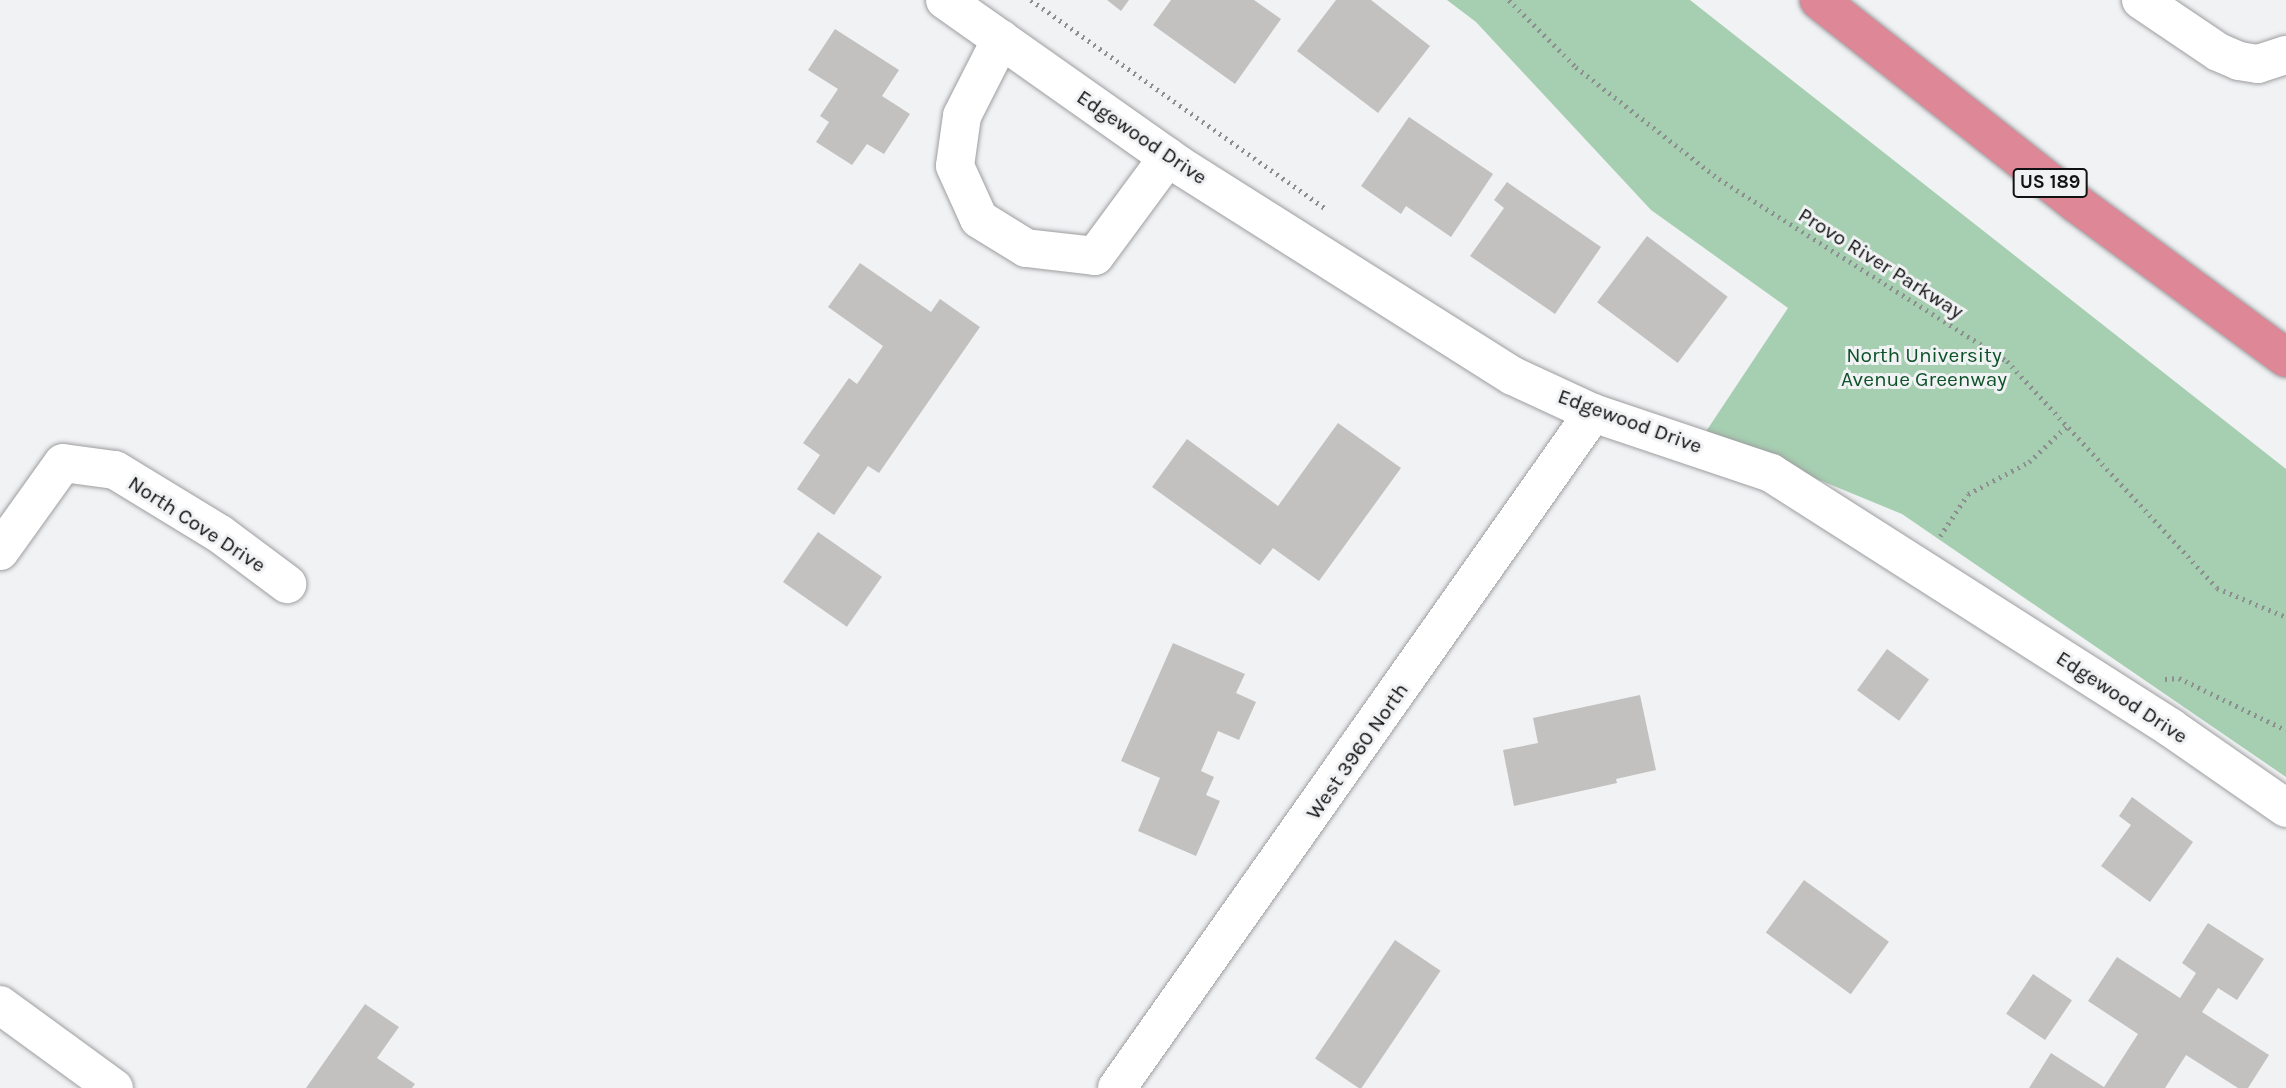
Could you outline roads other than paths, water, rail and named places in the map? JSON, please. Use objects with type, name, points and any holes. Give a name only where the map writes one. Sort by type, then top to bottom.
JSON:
[{"type":"highway","name":"US 189","points":[[1819,0],[2076,204],[2286,358]]},
{"type":"street","name":"Edgewood Drive","points":[[945,0],[1168,157],[1513,376],[1593,412],[1771,473],[2171,728],[2286,808]]},
{"type":"street","points":[[2141,0],[2182,29],[2239,61],[2258,64],[2286,55]]},
{"type":"street","points":[[1001,40],[962,116],[955,166],[979,219],[1026,248],[1095,256],[1168,157]]},
{"type":"street","name":"West 3960 North","points":[[1118,1088],[1593,412]]},
{"type":"street","name":"North Cove Drive","points":[[0,551],[63,463],[115,470],[220,534],[287,584]]},
{"type":"street","points":[[4,1016],[114,1088]]},
{"type":"park label","name":"North University Avenue Greenway","points":[[1924,367]]}]
